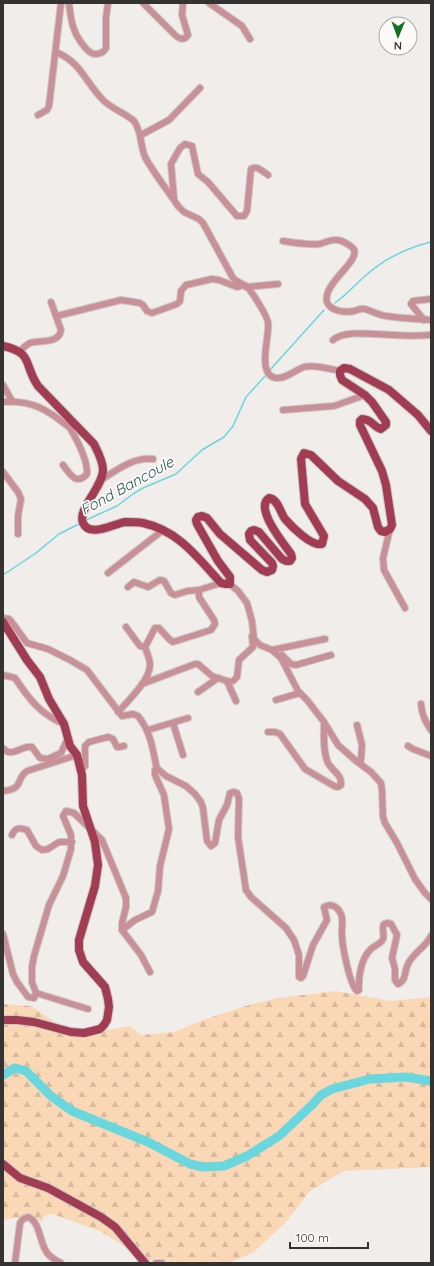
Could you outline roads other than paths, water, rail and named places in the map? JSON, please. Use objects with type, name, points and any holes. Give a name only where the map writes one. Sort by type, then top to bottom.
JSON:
[{"type":"main road","points":[[3,346],[20,351],[24,355],[33,379],[38,386],[72,426],[94,444],[99,453],[103,471],[101,480],[83,511],[83,523],[91,530],[100,530],[117,524],[135,522],[144,523],[173,534],[225,583],[230,577],[218,561],[197,524],[196,520],[198,517],[202,516],[207,518],[220,534],[232,545],[262,570],[268,572],[272,570],[272,563],[250,540],[249,534],[251,531],[254,530],[259,532],[282,559],[290,561],[292,558],[266,514],[265,503],[269,498],[272,498],[276,502],[289,524],[312,543],[318,545],[322,544],[324,536],[308,509],[304,498],[301,459],[304,453],[311,455],[338,481],[365,499],[373,508],[378,527],[381,531],[385,532],[390,529],[392,525],[386,485],[382,470],[360,425],[360,421],[362,419],[366,419],[381,429],[386,425],[386,422],[372,402],[365,395],[342,380],[340,371],[344,368],[350,369],[389,390],[418,415],[431,431]]},
{"type":"main road","points":[[3,622],[27,660],[40,677],[48,699],[64,724],[70,746],[77,755],[81,770],[83,806],[92,831],[97,855],[95,886],[81,929],[79,950],[83,962],[101,981],[107,992],[109,1007],[106,1020],[100,1029],[84,1033],[71,1032],[34,1022],[3,1020]]},
{"type":"main road","points":[[3,1164],[20,1178],[48,1188],[101,1217],[115,1227],[145,1263]]},
{"type":"street","points":[[38,115],[47,110],[49,106],[61,3]]},
{"type":"street","points":[[69,3],[72,23],[76,35],[87,50],[96,54],[104,51],[106,48],[106,18],[108,3]]},
{"type":"street","points":[[143,3],[175,35],[182,39],[188,35],[182,15],[183,3]]},
{"type":"street","points":[[209,3],[242,26],[250,39]]},
{"type":"street","points":[[56,52],[64,55],[77,66],[105,102],[134,121],[141,135],[146,158],[174,200],[184,212],[199,219],[205,225],[233,278],[245,286],[268,320],[265,369],[270,376],[274,378],[283,377],[305,366],[340,371]]},
{"type":"street","points":[[141,135],[169,120],[200,88]]},
{"type":"street","points":[[174,200],[171,164],[180,148],[185,144],[190,144],[193,149],[198,174],[208,182],[237,216],[244,216],[247,211],[251,169],[258,168],[268,175]]},
{"type":"street","points":[[283,241],[311,244],[338,240],[354,249],[355,255],[353,259],[328,290],[326,296],[327,302],[329,306],[334,309],[353,312],[366,309],[386,316],[431,320]]},
{"type":"street","points":[[57,316],[121,300],[140,303],[147,311],[152,313],[177,304],[180,301],[181,291],[186,285],[212,279],[237,287],[278,284]]},
{"type":"street","points":[[424,320],[411,304],[413,301],[431,299]]},
{"type":"street","points":[[20,351],[29,344],[59,338],[61,330],[57,316],[50,302]]},
{"type":"street","points":[[333,340],[341,335],[353,334],[412,336],[431,335]]},
{"type":"street","points":[[3,385],[12,402]]},
{"type":"street","points":[[283,410],[334,406],[365,395]]},
{"type":"street","points":[[3,402],[28,404],[47,410],[72,426],[88,469],[88,474],[81,479],[76,479],[72,477],[63,465]]},
{"type":"street","points":[[101,480],[137,460],[145,458],[153,459]]},
{"type":"street","points":[[3,472],[18,492],[21,499],[18,516],[18,534]]},
{"type":"street","points":[[390,529],[383,558],[384,570],[405,608]]},
{"type":"street","points":[[108,573],[163,530]]},
{"type":"street","points":[[128,587],[134,582],[148,587],[160,580],[164,581],[171,593],[175,595],[225,583],[238,591],[247,603],[252,620],[254,639],[258,643],[284,656],[291,664],[296,665],[331,656]]},
{"type":"street","points":[[118,712],[142,684],[150,669],[145,647],[156,628],[159,628],[173,642],[211,630],[215,624],[199,597],[199,590]]},
{"type":"street","points":[[3,618],[11,621],[27,643],[48,649],[87,670],[118,712],[124,717],[133,714],[138,716],[148,730],[157,770],[154,772],[164,795],[169,829],[160,866],[159,883],[152,912],[135,920],[122,930]]},
{"type":"street","points":[[126,628],[140,646],[145,647]]},
{"type":"street","points":[[227,682],[235,679],[238,673],[239,660],[252,649],[253,630]]},
{"type":"street","points":[[274,651],[325,639]]},
{"type":"street","points":[[274,651],[285,664],[300,693],[324,722],[338,744],[371,772],[381,783],[383,817],[385,824],[397,843],[415,879],[431,899]]},
{"type":"street","points":[[142,684],[195,664],[201,667],[208,674],[227,682],[236,701]]},
{"type":"street","points":[[3,675],[15,678],[32,702],[39,709],[53,720],[64,724]]},
{"type":"street","points":[[198,692],[218,678]]},
{"type":"street","points":[[276,700],[300,693]]},
{"type":"street","points":[[421,704],[424,720],[431,730]]},
{"type":"street","points":[[148,730],[188,718]]},
{"type":"street","points":[[173,722],[183,755]]},
{"type":"street","points":[[268,732],[280,734],[306,769],[338,787],[341,784],[341,780],[329,764],[325,750],[324,722]]},
{"type":"street","points":[[357,725],[362,751],[361,760],[357,761]]},
{"type":"street","points":[[81,770],[85,766],[86,746],[89,742],[108,737],[113,739],[117,747],[119,748],[124,746]]},
{"type":"street","points":[[3,748],[12,753],[27,746],[32,747],[40,758],[48,759],[61,753],[68,738]]},
{"type":"street","points":[[408,746],[431,756]]},
{"type":"street","points":[[3,791],[17,787],[22,775],[27,771],[77,755]]},
{"type":"street","points":[[157,770],[161,770],[166,776],[186,786],[195,794],[203,808],[207,841],[211,846],[215,844],[219,820],[227,805],[230,793],[238,793],[238,837],[246,890],[251,897],[286,928],[290,934],[299,955],[299,977],[301,978],[303,976],[313,945],[327,920],[323,909],[327,905],[333,905],[341,913],[343,921],[342,943],[352,986],[356,991],[359,990],[359,977],[365,957],[371,949],[383,940],[384,936],[382,927],[384,924],[391,924],[397,935],[392,962],[395,969],[395,980],[398,984],[404,979],[409,962],[415,954],[424,947],[431,936]]},
{"type":"street","points":[[3,934],[13,974],[28,998],[34,998],[36,993],[32,982],[32,967],[34,956],[49,905],[65,870],[72,842],[70,830],[63,816],[66,811],[74,813],[102,840],[126,898],[122,930],[143,957],[150,972]]},
{"type":"street","points":[[12,835],[14,830],[18,828],[27,830],[36,846],[42,850],[48,849],[59,842],[72,842]]},
{"type":"street","points":[[36,993],[88,1009]]},
{"type":"street","points":[[15,1263],[20,1223],[23,1219],[28,1217],[35,1224],[46,1252],[61,1263]]},
{"type":"street","points":[[156,1263],[162,1263]]},
{"type":"waterway","name":"Fond Bancoule","points":[[335,303],[380,264],[413,247],[431,242]]},
{"type":"waterway","name":"Fond Bancoule","points":[[269,371],[324,310]]},
{"type":"waterway","name":"Fond Bancoule","points":[[86,520],[117,506],[143,488],[176,474],[202,450],[224,437],[233,426],[246,397],[267,374]]},
{"type":"waterway","name":"Fond Bancoule","points":[[3,575],[36,553],[59,534],[81,523]]},
{"type":"waterway","points":[[3,1075],[15,1068],[26,1071],[51,1096],[72,1111],[148,1142],[190,1164],[203,1167],[224,1166],[247,1156],[279,1136],[321,1095],[332,1089],[370,1079],[406,1077],[431,1081]]}]
